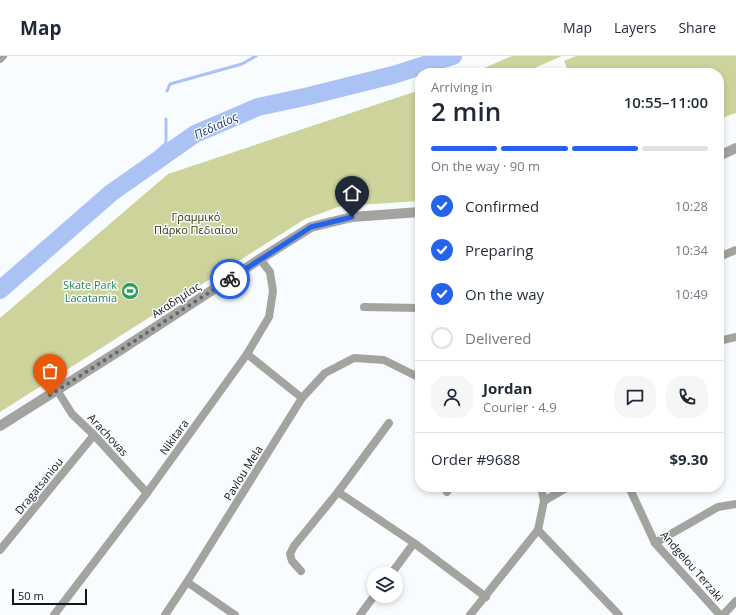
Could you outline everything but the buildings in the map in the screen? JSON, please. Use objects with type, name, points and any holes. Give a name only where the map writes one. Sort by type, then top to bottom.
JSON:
[{"type":"street","points":[[0,59],[3,56]]},
{"type":"street","points":[[724,154],[736,148]]},
{"type":"street","name":"Ακαδημίας","points":[[0,426],[311,227],[352,217],[415,212]]},
{"type":"street","points":[[724,255],[736,250]]},
{"type":"street","name":"Nikitara","points":[[54,615],[147,493],[246,354],[269,318],[273,291],[270,272],[260,259]]},
{"type":"street","points":[[364,307],[415,308]]},
{"type":"street","points":[[724,340],[736,336]]},
{"type":"street","points":[[246,354],[302,398]]},
{"type":"street","name":"Pavlou Mela","points":[[165,615],[188,582],[302,398],[324,373],[354,358],[384,360],[415,376]]},
{"type":"street","name":"Arachovas","points":[[57,390],[72,414],[94,435],[147,493]]},
{"type":"street","points":[[301,571],[292,561],[290,554],[294,546],[338,492],[388,423]]},
{"type":"street","name":"Dragatsaniou","points":[[0,550],[94,435]]},
{"type":"street","points":[[338,492],[414,543],[486,597]]},
{"type":"street","points":[[470,615],[486,597],[538,530],[544,501],[542,492]]},
{"type":"street","points":[[544,501],[559,492]]},
{"type":"street","name":"Andgelou Terzaki","points":[[631,492],[655,544],[720,615]]},
{"type":"street","points":[[655,544],[718,507],[736,504]]},
{"type":"street","points":[[538,530],[619,615]]},
{"type":"street","points":[[396,567],[414,543]]},
{"type":"street","points":[[188,582],[235,615]]},
{"type":"street","points":[[724,615],[736,601]]},
{"type":"street","points":[[360,615],[369,603]]},
{"type":"green space","points":[[512,56],[562,56],[535,68],[484,68]]},
{"type":"green space","points":[[576,56],[736,56],[736,113],[724,117],[724,68],[567,68],[564,61]]},
{"type":"green space","name":"Γραμμικό Πάρκο Πεδιαίου","points":[[415,92],[415,201],[341,206],[305,219],[0,412],[0,318],[168,174]]},
{"type":"waterway","points":[[167,91],[170,84],[242,64],[256,56]]},
{"type":"waterway","name":"Πεδιαίος","points":[[415,68],[453,56]]},
{"type":"waterway","name":"Πεδιαίος","points":[[0,290],[111,193],[195,134],[258,107],[309,96],[415,68]]},
{"type":"waterway","points":[[111,193],[166,143],[166,119]]},
{"type":"way so far","points":[[50,395],[230,279]]},
{"type":"place","name":"Skate Park Lacatamia","points":[[130,291]]},
{"type":"route","points":[[230,279],[311,227],[352,217]]}]
